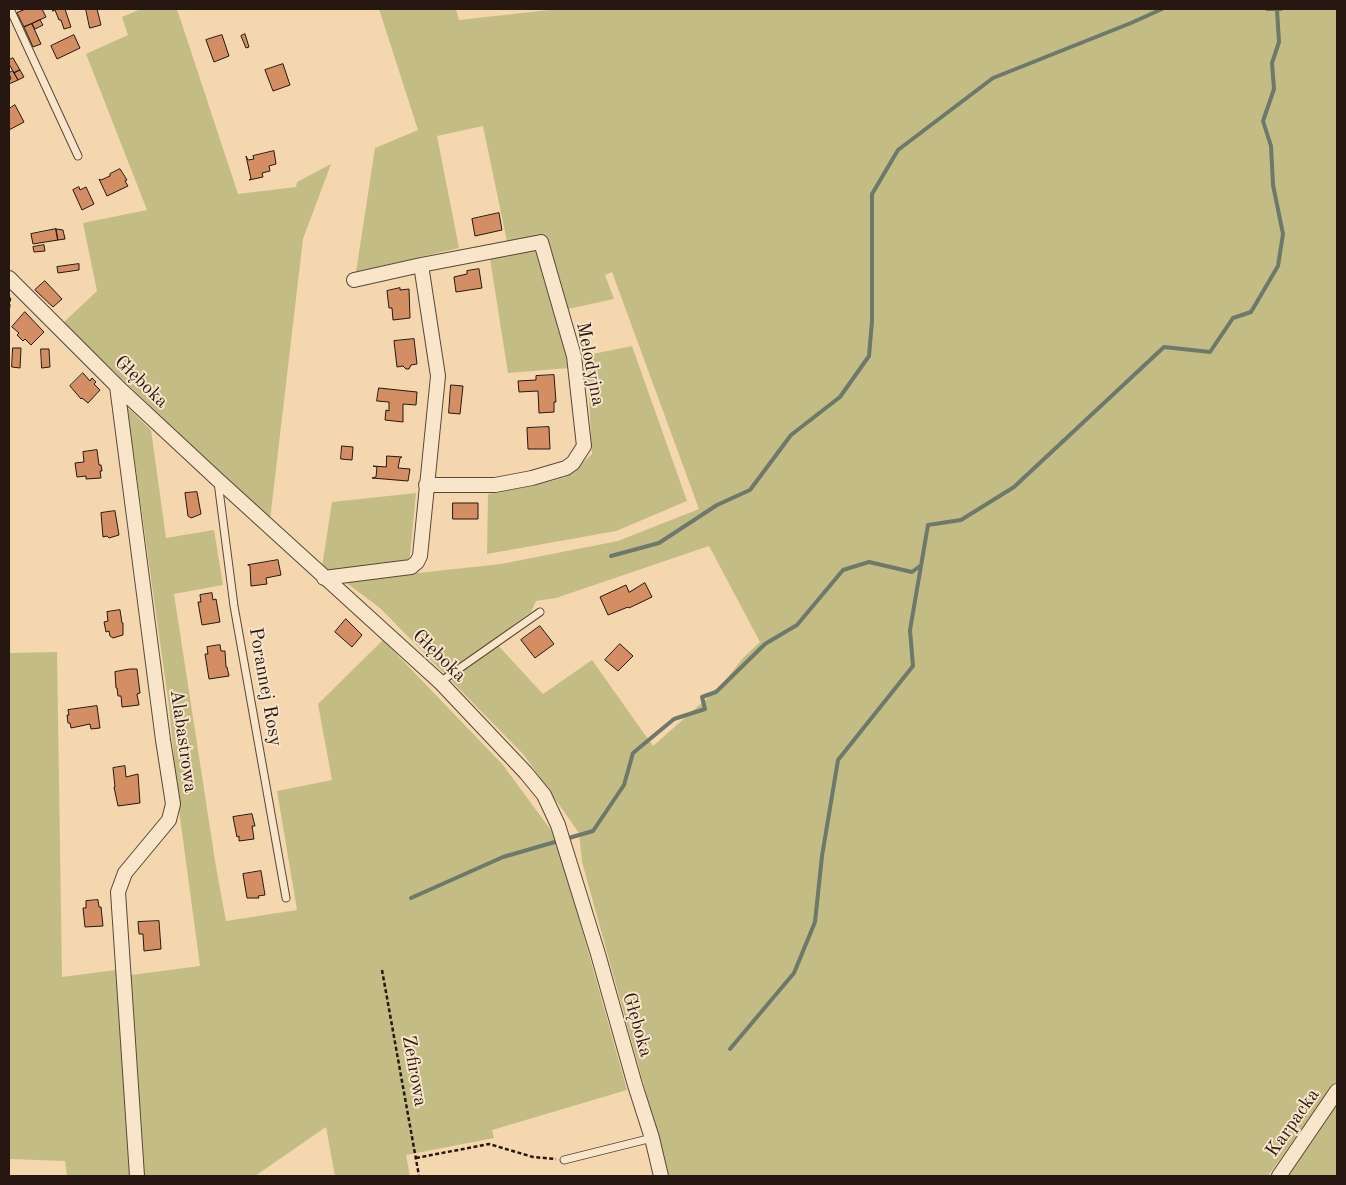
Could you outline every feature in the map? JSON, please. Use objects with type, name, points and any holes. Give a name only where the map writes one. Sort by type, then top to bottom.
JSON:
[{"type":"street","name":"Melodyjna","points":[[354,280],[542,242],[574,356],[584,446],[573,463],[566,468],[548,474],[495,485],[426,485]]},
{"type":"street","points":[[324,578],[412,567],[420,556],[438,376],[421,265]]},
{"type":"street","name":"Głęboka","points":[[9,278],[117,386],[324,578],[389,634],[440,682],[526,772],[544,795],[558,825],[598,954],[652,1138],[661,1176]]},
{"type":"street","name":"Alabastrowa","points":[[117,386],[173,804],[169,820],[125,874],[118,892],[137,1176]]},
{"type":"street","name":"Karpacka","points":[[1279,1176],[1337,1092]]},
{"type":"lane","points":[[10,9],[78,156]]},
{"type":"lane","name":"Porannej Rosy","points":[[218,480],[234,606],[286,898]]},
{"type":"lane","points":[[440,682],[540,612]]},
{"type":"lane","points":[[564,1160],[652,1138]]},
{"type":"path","name":"Zefirowa","points":[[382,970],[420,1176]]},
{"type":"path","points":[[416,1158],[489,1144],[533,1158],[564,1160]]},
{"type":"shaded area","points":[[141,9],[177,9],[238,194],[296,187],[297,182],[331,164],[303,239],[270,520],[63,323],[97,291],[83,223],[147,210],[86,54],[128,35],[122,17]]},
{"type":"shaded area","points":[[379,9],[456,9],[459,20],[558,9],[1337,9],[1337,1081],[1268,1176],[669,1176],[582,862],[579,833],[524,755],[380,608],[344,581],[501,564],[618,541],[699,509],[612,272],[605,275],[614,299],[554,312],[569,368],[508,373],[490,259],[510,256],[483,126],[437,136],[459,248],[356,272],[375,148],[418,130]],"holes":[[[709,546],[760,642],[743,658],[721,686],[653,746],[592,660],[543,694],[493,640],[531,612],[536,601],[556,598]]]},
{"type":"shaded area","points":[[632,346],[687,501],[616,531],[487,554],[488,494],[537,485],[566,477],[592,454],[589,397],[583,356]]},
{"type":"shaded area","points":[[127,407],[151,430],[166,538],[214,530],[223,585],[174,594],[226,921],[297,910],[277,791],[332,780],[318,704],[383,640],[503,765],[556,837],[627,1090],[492,1130],[494,1138],[406,1155],[410,1176],[335,1176],[326,1127],[255,1176],[67,1176],[65,1161],[9,1159],[9,653],[57,652],[62,977],[116,970],[131,975],[200,966],[179,810],[169,706]]},
{"type":"shaded area","points":[[416,493],[410,556],[406,562],[326,570],[322,567],[332,502]]},
{"type":"shaded area","points":[[1337,1103],[1337,1176],[1284,1176]]},
{"type":"building","points":[[26,9],[42,9],[46,17],[24,27],[17,13]]},
{"type":"building","points":[[53,9],[65,9],[71,27],[64,29],[61,20],[59,20]]},
{"type":"building","points":[[86,9],[97,9],[101,25],[90,28]]},
{"type":"building","points":[[40,20],[43,25],[35,29],[32,24]]},
{"type":"building","points":[[32,24],[41,44],[33,47],[24,27]]},
{"type":"building","points":[[245,34],[249,47],[246,48],[241,36]]},
{"type":"building","points":[[74,35],[80,48],[57,59],[51,46]]},
{"type":"building","points":[[222,35],[229,56],[214,62],[206,40]]},
{"type":"building","points":[[13,58],[20,70],[14,73],[9,64],[9,60]]},
{"type":"building","points":[[283,64],[290,85],[273,91],[265,70]]},
{"type":"building","points":[[20,70],[24,77],[18,80],[14,73]]},
{"type":"building","points":[[13,71],[18,80],[9,84],[11,79],[9,73]]},
{"type":"building","points":[[15,105],[24,122],[9,130],[9,109]]},
{"type":"building","points":[[274,151],[276,164],[269,166],[270,171],[262,173],[263,177],[249,180],[251,179],[246,156],[248,160],[254,159],[253,156]]},
{"type":"building","points":[[120,169],[127,180],[125,181],[128,186],[107,196],[99,179],[110,176],[110,174]]},
{"type":"building","points":[[79,187],[80,190],[86,187],[94,204],[82,210],[73,190]]},
{"type":"building","points":[[499,213],[502,230],[475,236],[472,219]]},
{"type":"building","points":[[56,229],[63,230],[65,239],[58,240]]},
{"type":"building","points":[[56,229],[58,240],[33,244],[31,234]]},
{"type":"building","points":[[44,245],[45,251],[34,252],[33,247]]},
{"type":"building","points":[[79,264],[79,270],[58,273],[57,267]]},
{"type":"building","points":[[479,269],[482,288],[456,292],[454,277],[467,274],[467,271]]},
{"type":"building","points":[[45,281],[62,299],[53,307],[35,290]]},
{"type":"building","points":[[400,288],[400,290],[409,289],[410,318],[393,320],[387,291]]},
{"type":"building","points":[[25,312],[44,332],[31,345],[25,339],[23,341],[17,335],[19,333],[12,327]]},
{"type":"building","points":[[414,339],[417,364],[411,365],[409,369],[403,366],[397,367],[394,341]]},
{"type":"building","points":[[13,348],[21,348],[20,368],[12,367]]},
{"type":"building","points":[[41,349],[49,349],[50,367],[42,368]]},
{"type":"building","points":[[83,373],[90,381],[92,378],[96,382],[94,384],[100,390],[88,403],[81,399],[70,386]]},
{"type":"building","points":[[554,375],[556,402],[554,402],[554,412],[539,413],[538,391],[519,392],[518,381],[536,380],[536,376]]},
{"type":"building","points":[[451,385],[463,386],[460,414],[449,413]]},
{"type":"building","points":[[379,388],[417,392],[416,405],[403,404],[403,422],[385,420],[386,410],[389,411],[389,402],[377,401]]},
{"type":"building","points":[[549,427],[550,449],[528,449],[527,428]]},
{"type":"building","points":[[342,446],[353,447],[352,460],[341,459]]},
{"type":"building","points":[[97,450],[99,465],[101,465],[102,471],[100,471],[101,478],[86,479],[86,476],[77,477],[75,463],[84,462],[83,452]]},
{"type":"building","points":[[387,456],[402,457],[400,458],[398,468],[410,469],[408,481],[372,478],[376,477],[377,467],[373,466],[386,467]]},
{"type":"building","points":[[197,492],[201,514],[191,518],[188,516],[185,493]]},
{"type":"building","points":[[453,503],[478,503],[478,519],[453,519]]},
{"type":"building","points":[[115,511],[119,535],[109,538],[107,536],[103,537],[101,513]]},
{"type":"building","points":[[278,560],[281,575],[266,578],[267,584],[251,586],[250,566],[248,565]]},
{"type":"building","points":[[645,583],[652,597],[608,615],[600,597],[626,585],[629,592]]},
{"type":"building","points":[[212,593],[213,600],[216,599],[220,622],[202,625],[198,602],[201,602],[200,595]]},
{"type":"building","points":[[120,610],[123,635],[113,638],[110,636],[109,631],[106,632],[104,622],[108,621],[107,612]]},
{"type":"building","points":[[346,619],[362,635],[352,647],[335,632]]},
{"type":"building","points":[[540,626],[554,644],[535,658],[521,640]]},
{"type":"building","points":[[620,644],[633,656],[618,671],[605,660]]},
{"type":"building","points":[[220,645],[221,651],[225,651],[226,667],[229,676],[209,679],[205,654],[208,654],[207,647]]},
{"type":"building","points":[[137,669],[140,693],[137,694],[139,705],[122,707],[121,696],[118,696],[116,688],[115,672]]},
{"type":"building","points":[[97,706],[100,728],[91,729],[90,724],[71,728],[70,723],[68,723],[68,710]]},
{"type":"building","points":[[125,766],[126,777],[138,774],[140,803],[118,806],[113,768]]},
{"type":"building","points":[[252,814],[255,826],[252,826],[254,839],[239,841],[233,817]]},
{"type":"building","points":[[261,871],[265,895],[258,896],[259,898],[247,898],[243,874]]},
{"type":"building","points":[[98,900],[99,907],[101,907],[103,926],[85,927],[83,908],[86,908],[86,901]]},
{"type":"building","points":[[159,921],[161,949],[144,951],[143,934],[139,934],[138,922]]},
{"type":"waterway","points":[[611,556],[659,543],[717,505],[750,490],[791,435],[840,397],[869,356],[872,321],[872,194],[898,150],[993,78],[1162,9]]},
{"type":"waterway","points":[[1267,9],[1281,9]]},
{"type":"waterway","points":[[730,1049],[794,973],[815,922],[822,856],[838,760],[913,666],[910,630],[928,525],[961,520],[1014,487],[1164,347],[1210,352],[1233,318],[1251,312],[1278,266],[1283,234],[1273,185],[1271,146],[1263,121],[1274,89],[1272,63],[1279,42],[1277,10]]},
{"type":"waterway","points":[[411,898],[503,857],[593,831],[624,785],[633,753],[674,719],[705,709],[702,697],[716,692],[765,644],[797,625],[843,570],[869,562],[912,572],[920,566]]}]
